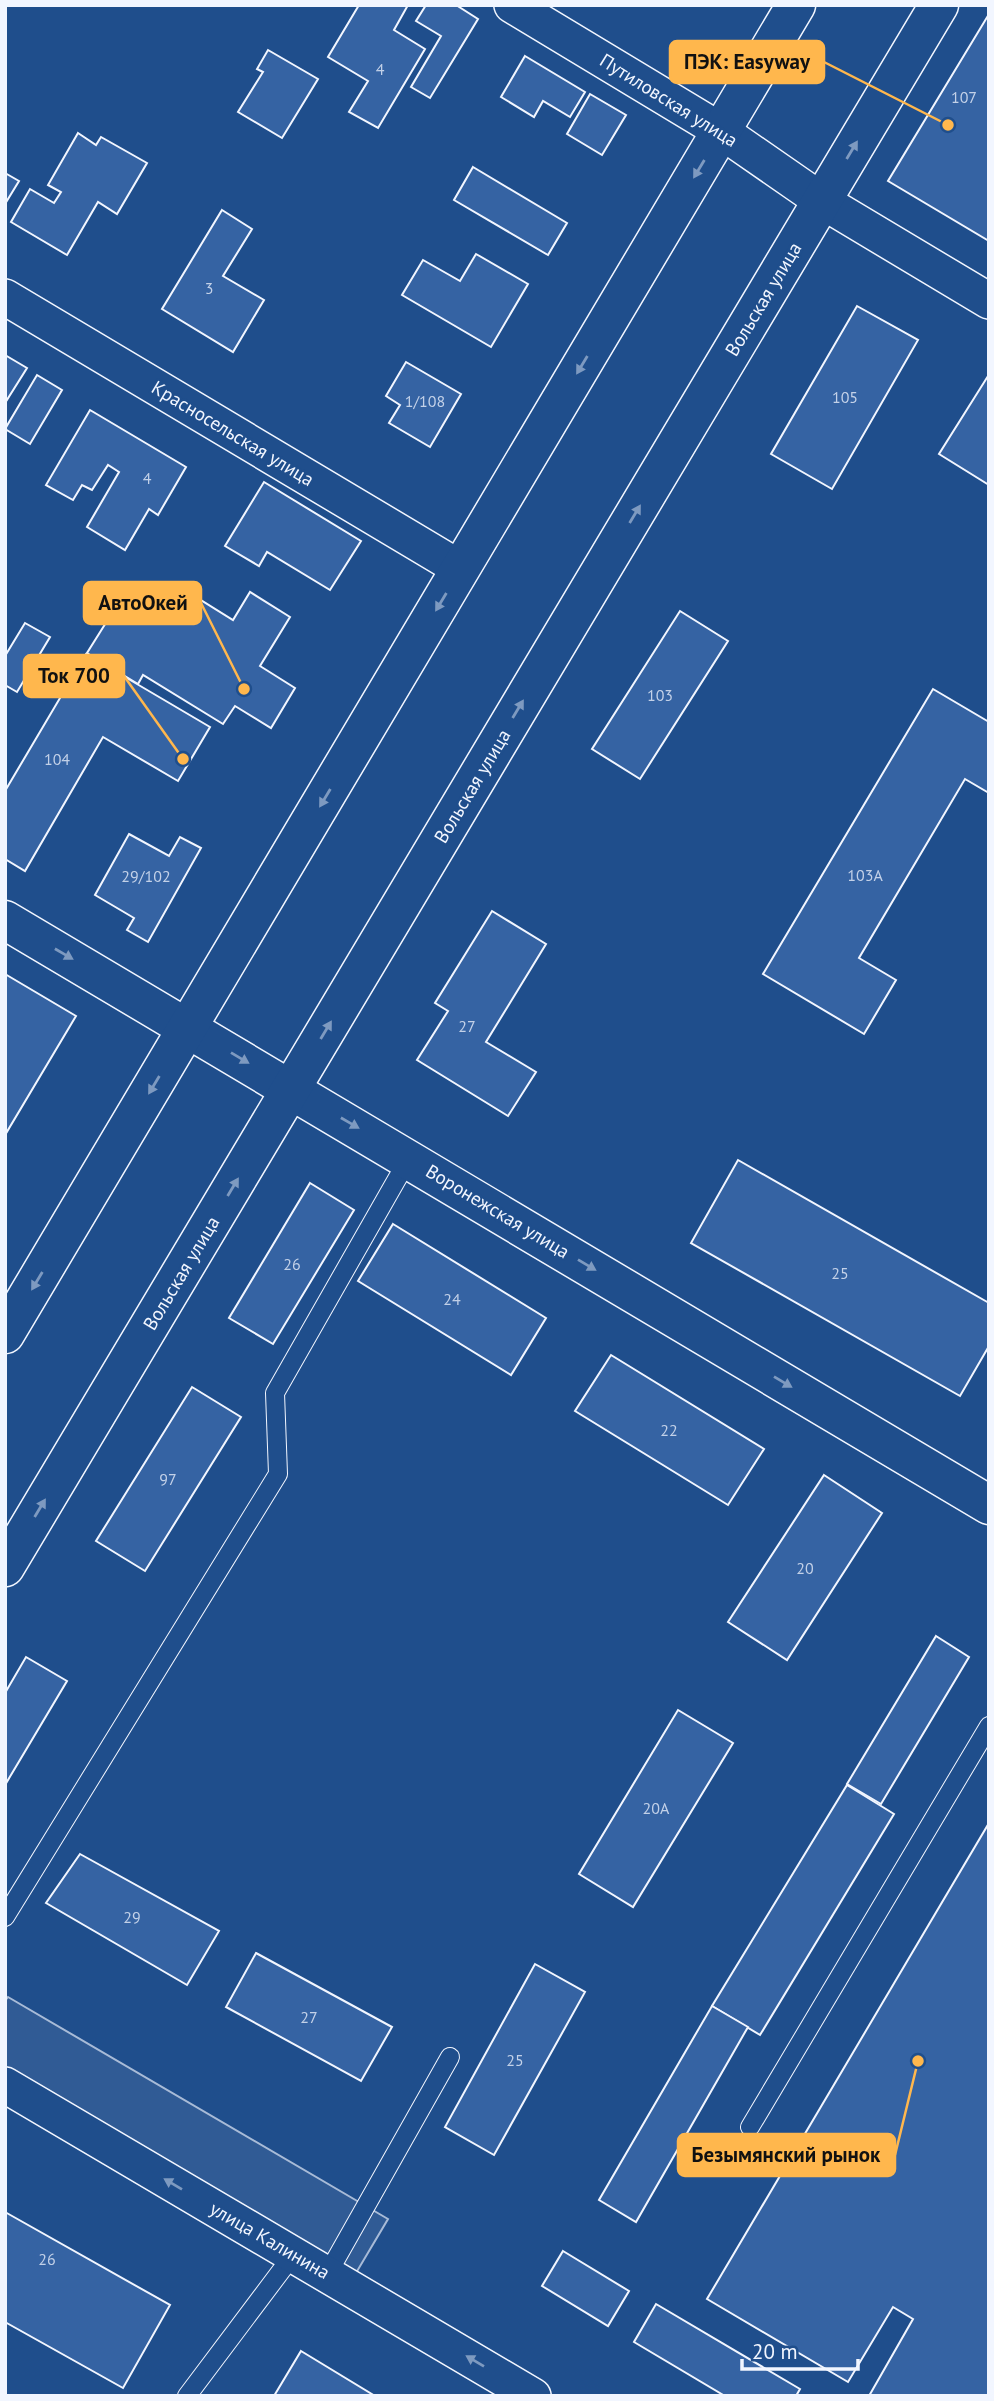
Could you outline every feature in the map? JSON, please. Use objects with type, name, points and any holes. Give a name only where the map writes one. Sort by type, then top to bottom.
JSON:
[{"type":"main road","points":[[5,1334],[796,5]]},
{"type":"main road","name":"Вольская улица","points":[[5,1567],[939,5]]},
{"type":"main road","name":"Воронежская улица","points":[[5,920],[989,1505]]},
{"type":"street","name":"Путиловская улица","points":[[512,5],[721,131],[822,201],[989,300]]},
{"type":"street","name":"Красносельская улица","points":[[5,297],[461,569]]},
{"type":"street","name":"улица Калинина","points":[[5,2084],[533,2396]]},
{"type":"lane","points":[[5,1917],[278,1474],[275,1393],[409,1158]]},
{"type":"lane","points":[[750,2127],[989,1726]]},
{"type":"lane","points":[[328,2273],[450,2057]]},
{"type":"lane","points":[[187,2396],[293,2255]]},
{"type":"shaded area","points":[[8,1997],[388,2219],[356,2273],[5,2068],[5,2001]]},
{"type":"building","points":[[359,5],[408,5],[394,30],[425,49],[378,128],[349,112],[368,81],[328,57]]},
{"type":"building","points":[[426,5],[456,5],[478,19],[430,98],[411,87],[441,36],[416,21]]},
{"type":"building","points":[[989,14],[989,241],[888,181]]},
{"type":"building","points":[[268,50],[318,79],[282,138],[238,112],[263,72],[257,69]]},
{"type":"building","points":[[525,56],[585,92],[570,117],[543,101],[534,117],[501,97]]},
{"type":"building","points":[[590,94],[626,115],[602,155],[567,134]]},
{"type":"building","points":[[78,133],[96,145],[101,137],[147,163],[117,214],[98,202],[67,255],[11,222],[30,189],[54,203],[61,192],[48,185]]},
{"type":"building","points":[[473,167],[567,223],[548,255],[454,200]]},
{"type":"building","points":[[5,173],[19,181],[5,204]]},
{"type":"building","points":[[222,210],[252,229],[223,276],[264,300],[233,352],[162,309]]},
{"type":"building","points":[[476,254],[528,284],[491,347],[402,295],[423,260],[460,281]]},
{"type":"building","points":[[857,306],[918,340],[832,489],[771,454]]},
{"type":"building","points":[[5,355],[27,368],[5,403]]},
{"type":"building","points":[[406,362],[461,394],[430,447],[389,423],[400,405],[386,396]]},
{"type":"building","points":[[37,375],[62,390],[30,444],[5,429]]},
{"type":"building","points":[[989,377],[989,485],[939,454]]},
{"type":"building","points":[[90,410],[186,467],[158,515],[149,509],[125,550],[87,527],[119,472],[108,465],[92,490],[82,485],[73,500],[46,485]]},
{"type":"building","points":[[264,482],[361,541],[330,590],[267,552],[259,566],[225,546]]},
{"type":"building","points":[[129,586],[186,621],[199,599],[233,620],[250,592],[290,617],[260,666],[295,688],[271,728],[235,706],[223,724],[143,675],[138,684],[87,653]]},
{"type":"building","points":[[680,611],[728,641],[640,779],[592,749]]},
{"type":"building","points":[[25,623],[50,637],[17,692],[5,685],[5,656]]},
{"type":"building","points":[[86,654],[210,727],[178,781],[103,737],[25,871],[5,859],[5,791]]},
{"type":"building","points":[[933,689],[989,722],[989,793],[965,779],[859,958],[896,980],[864,1034],[763,974]]},
{"type":"building","points":[[129,834],[169,856],[180,837],[201,848],[148,942],[127,930],[134,918],[95,895]]},
{"type":"building","points":[[492,911],[546,944],[486,1042],[536,1072],[508,1116],[417,1060],[448,1011],[435,1003]]},
{"type":"building","points":[[5,974],[76,1016],[5,1135]]},
{"type":"building","points":[[738,1160],[989,1303],[989,1346],[960,1396],[691,1243]]},
{"type":"building","points":[[310,1183],[354,1210],[273,1344],[229,1318]]},
{"type":"building","points":[[393,1224],[546,1318],[511,1375],[358,1281]]},
{"type":"building","points":[[611,1355],[764,1449],[728,1505],[575,1411]]},
{"type":"building","points":[[192,1387],[241,1417],[145,1571],[96,1541]]},
{"type":"building","points":[[824,1475],[882,1513],[787,1660],[728,1622]]},
{"type":"building","points":[[936,1636],[969,1657],[881,1804],[847,1784]]},
{"type":"building","points":[[26,1657],[67,1681],[5,1785],[5,1693]]},
{"type":"building","points":[[678,1710],[733,1743],[633,1907],[579,1874]]},
{"type":"building","points":[[847,1785],[894,1814],[760,2035],[712,2006]]},
{"type":"building","points":[[989,1823],[989,2396],[869,2396],[913,2319],[893,2307],[848,2382],[707,2299]]},
{"type":"building","points":[[80,1854],[219,1931],[187,1985],[46,1903]]},
{"type":"building","points":[[256,1953],[392,2027],[361,2081],[226,2007]]},
{"type":"building","points":[[535,1964],[585,1992],[494,2155],[445,2127]]},
{"type":"building","points":[[712,2006],[748,2027],[636,2222],[599,2200]]},
{"type":"building","points":[[5,2212],[170,2305],[123,2388],[5,2322]]},
{"type":"building","points":[[563,2251],[629,2291],[608,2326],[542,2286]]},
{"type":"building","points":[[656,2304],[800,2389],[796,2396],[725,2396],[634,2342]]},
{"type":"building","points":[[301,2351],[375,2396],[274,2396]]},
{"type":"place","name":"ПЭК: Easyway","points":[[948,125]]},
{"type":"place","name":"АвтоОкей","points":[[244,689]]},
{"type":"place","name":"Ток 700","points":[[183,759]]},
{"type":"place","name":"Безымянский рынок","points":[[918,2061]]}]
